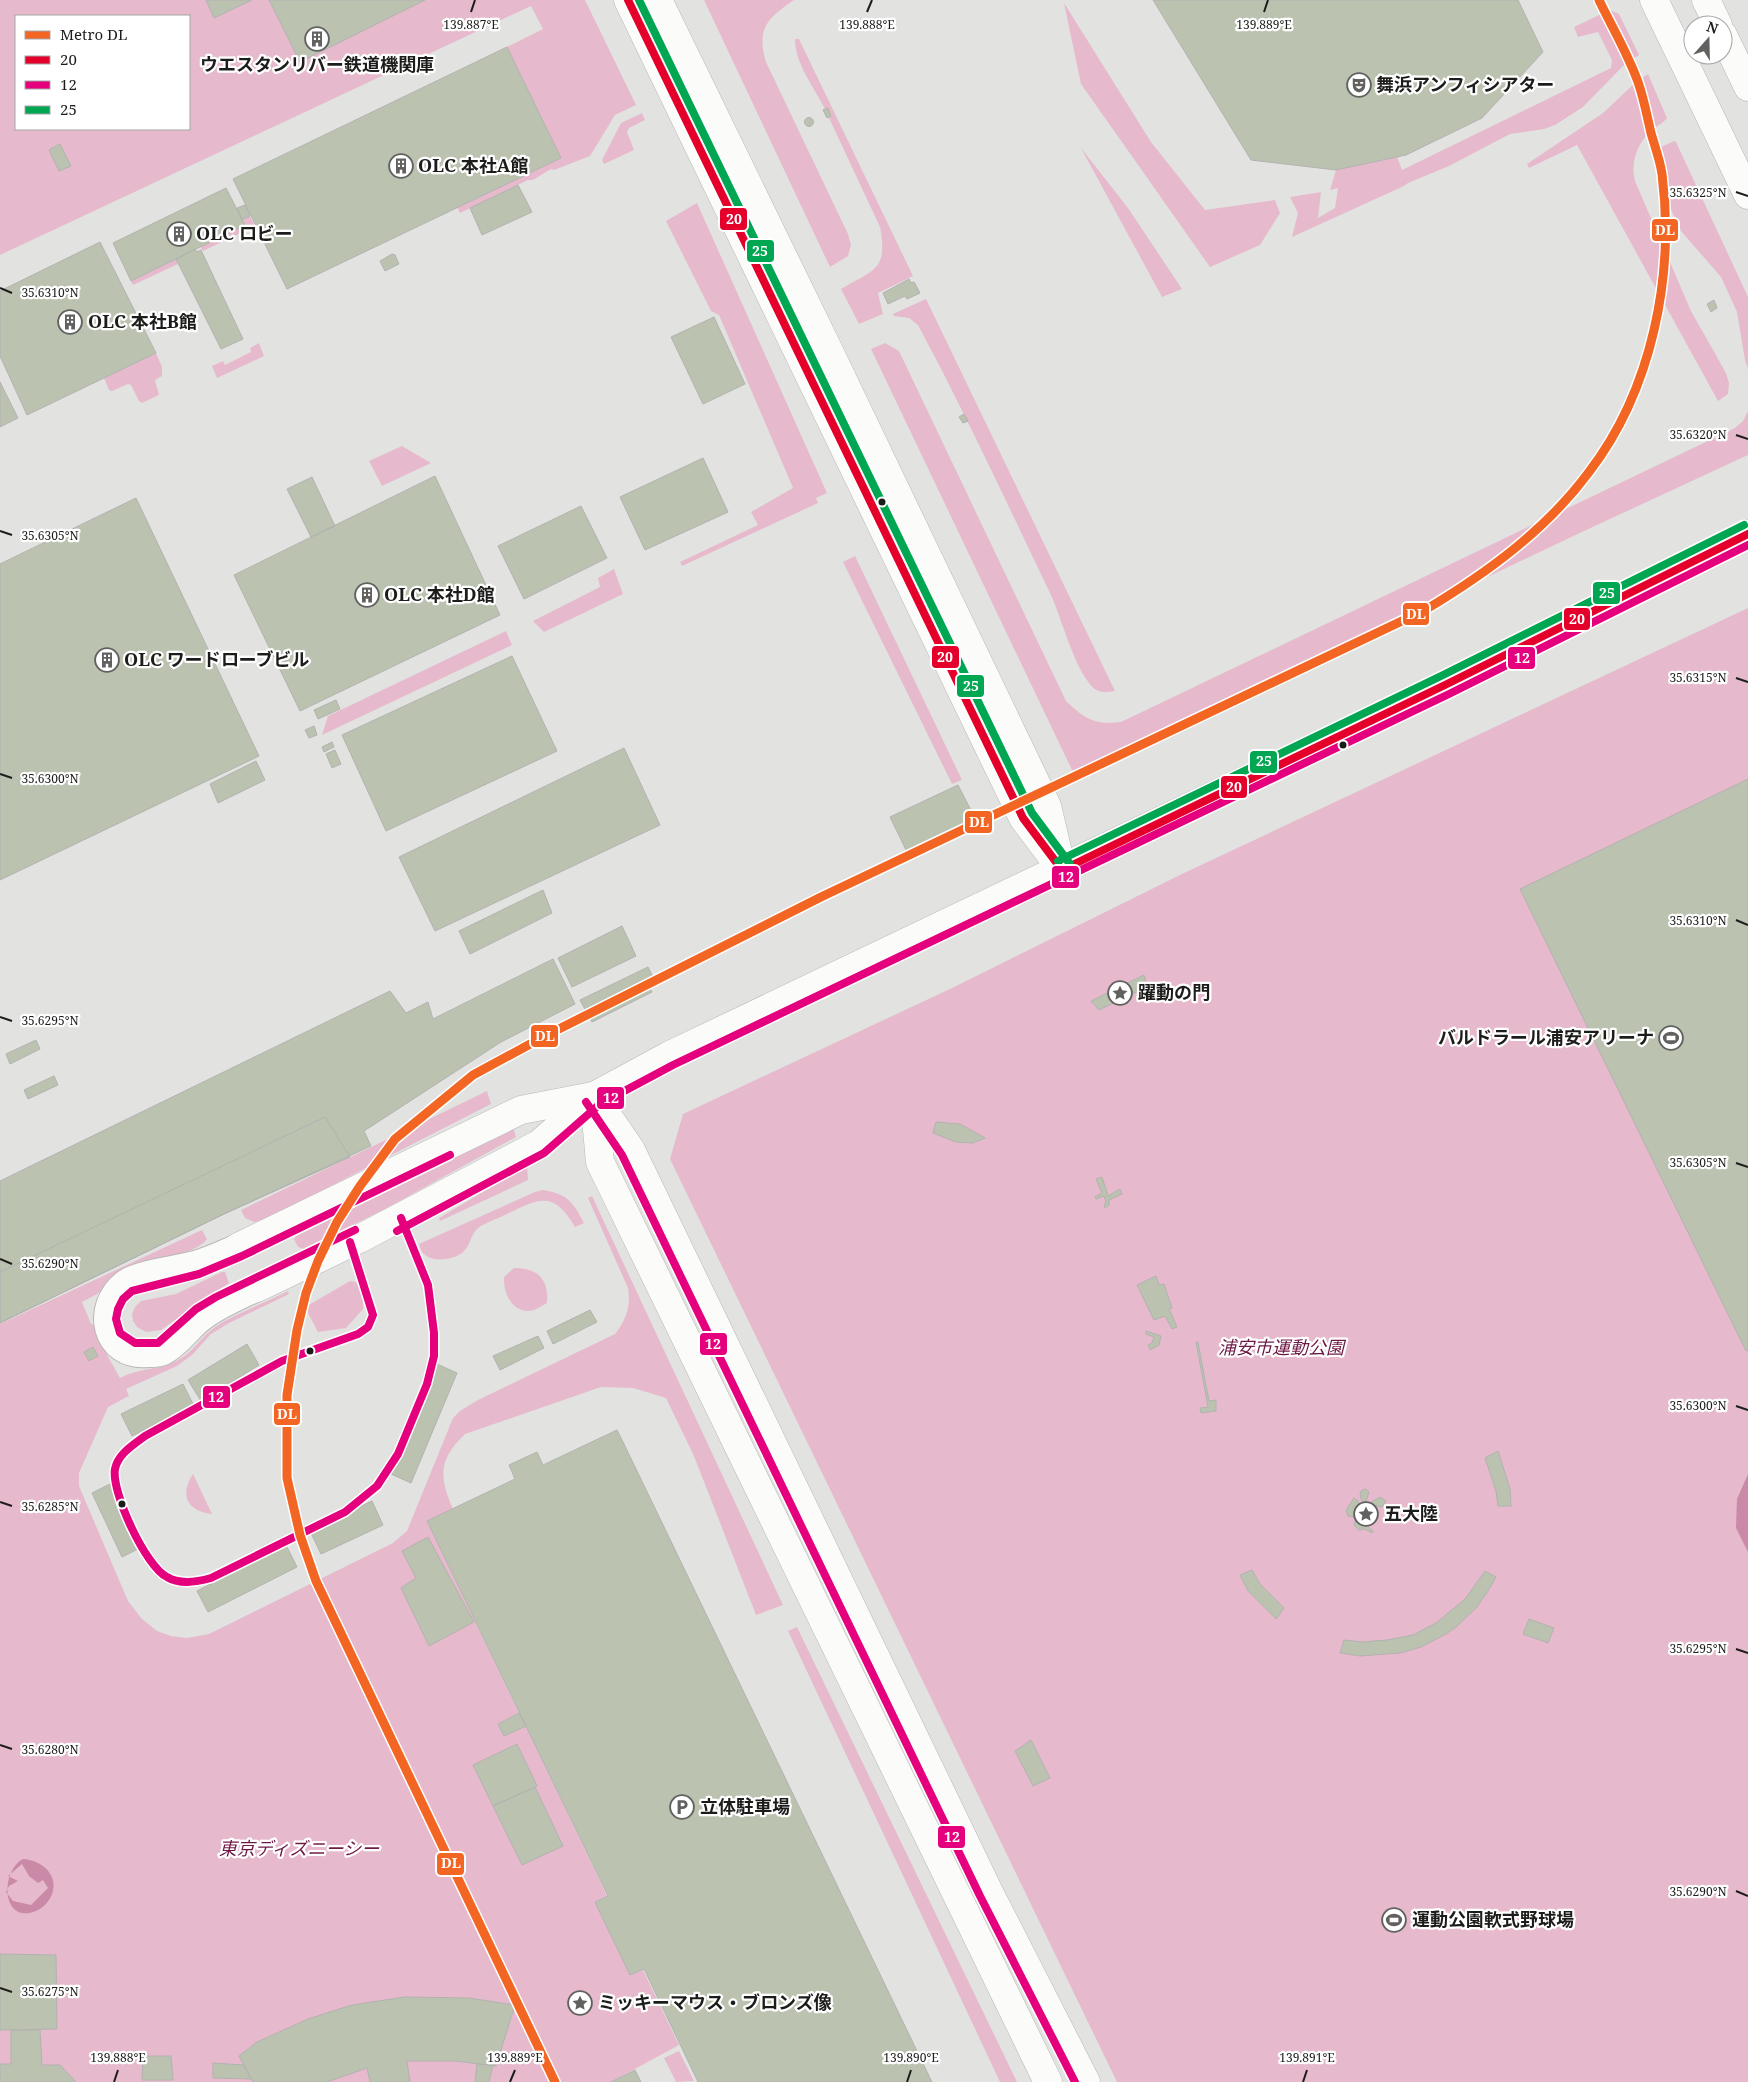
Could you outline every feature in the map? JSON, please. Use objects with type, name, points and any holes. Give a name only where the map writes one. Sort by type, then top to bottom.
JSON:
[{"type":"street","points":[[628,0],[1023,818],[1062,870]]},
{"type":"street","points":[[658,0],[729,149],[834,360],[1047,806],[1062,870]]},
{"type":"street","points":[[1654,0],[1748,195]]},
{"type":"street","points":[[1706,0],[1713,15]]},
{"type":"street","points":[[1733,56],[1748,87]]},
{"type":"street","points":[[594,1096],[521,1110],[238,1247],[197,1264],[127,1282],[115,1293],[109,1306],[106,1318],[107,1329],[112,1339],[121,1347],[132,1352],[144,1354],[162,1353],[202,1317],[257,1288],[359,1239],[539,1144],[594,1096],[668,1056],[1062,870],[1453,681],[1748,534]]},
{"type":"street","points":[[594,1096],[600,1162],[1048,2082]]},
{"type":"street","points":[[594,1096],[631,1150],[984,1883],[1086,2082]]},
{"type":"green space","points":[[0,0],[585,0],[636,105],[615,115],[590,156],[554,170],[551,169],[533,180],[528,180],[460,213],[457,207],[561,158],[507,47],[543,29],[531,6],[0,255]]},
{"type":"green space","points":[[704,0],[794,0],[777,12],[766,25],[762,40],[763,50],[766,62],[848,234],[851,245],[848,256],[830,267]]},
{"type":"green space","points":[[1064,3],[1151,142],[1205,210],[1275,200],[1280,213],[1260,245],[1210,267],[1081,84]]},
{"type":"green space","points":[[1610,10],[1619,14],[1639,55],[1623,66],[1583,107],[1555,125],[1544,129],[1510,134],[1449,166],[1292,237],[1298,213],[1290,197],[1321,192],[1318,218],[1335,208],[1338,188],[1330,190],[1336,170],[1397,157],[1402,170],[1611,68],[1612,60],[1598,32],[1578,37],[1574,27]]},
{"type":"green space","points":[[795,39],[799,39],[913,276],[878,293],[883,314],[859,324],[841,289],[863,277],[876,267],[882,252],[880,227],[829,118],[831,116],[828,108],[825,109],[806,75],[798,57]]},
{"type":"green space","points":[[1648,74],[1667,118],[1648,133],[1640,145],[1634,166],[1635,181],[1691,311],[1726,373],[1729,383],[1728,394],[1718,401],[1577,145],[1529,168],[1527,164],[1603,113],[1636,82]]},
{"type":"green space","points":[[642,113],[645,120],[629,128],[627,132],[634,150],[604,164],[602,160],[621,123]]},
{"type":"green space","points":[[1674,141],[1748,297],[1748,369],[1737,312],[1721,277],[1681,231],[1667,201],[1660,150],[1661,147]]},
{"type":"green space","points":[[1081,148],[1128,208],[1182,289],[1162,297]]},
{"type":"green space","points":[[697,203],[827,493],[816,498],[818,503],[682,566],[680,562],[758,525],[751,512],[793,488],[719,315],[711,311],[666,221]]},
{"type":"green space","points":[[250,216],[255,226],[203,251],[200,246]]},
{"type":"green space","points":[[176,259],[178,264],[133,285],[131,281]]},
{"type":"green space","points":[[926,299],[1115,691],[1104,692],[1097,690],[1092,686],[1077,663],[1050,593],[969,425],[918,325],[909,318],[894,316],[893,314]]},
{"type":"green space","points":[[259,343],[264,356],[217,378],[212,366],[223,361],[225,365],[251,352],[250,348]]},
{"type":"green space","points":[[885,343],[899,351],[1066,701],[1090,719],[1104,723],[1121,722],[1735,428],[1743,421],[1748,411],[1748,455],[1078,772],[1072,770],[871,349]]},
{"type":"green space","points":[[156,353],[162,367],[162,376],[155,380],[159,395],[142,403],[139,401],[131,385],[128,384],[112,391],[109,390],[104,378]]},
{"type":"green space","points":[[402,446],[431,463],[382,486],[369,461]]},
{"type":"green space","points":[[855,556],[962,780],[952,784],[843,562]]},
{"type":"green space","points":[[614,569],[623,594],[544,632],[533,621],[600,587],[598,578]]},
{"type":"green space","name":"浦安市運動公園","points":[[1748,608],[1748,2082],[1117,2082],[670,1159],[683,1114],[952,988],[1184,873]]},
{"type":"green space","points":[[506,631],[512,645],[322,735],[328,716]]},
{"type":"green space","points":[[487,1091],[491,1104],[266,1219],[254,1222],[245,1218],[241,1210]]},
{"type":"green space","points":[[514,1130],[516,1137],[385,1209],[304,1249],[298,1247],[294,1239],[296,1236]]},
{"type":"green space","points":[[527,1166],[528,1180],[440,1221],[439,1218]]},
{"type":"green space","points":[[543,1190],[558,1194],[569,1200],[584,1223],[575,1227],[567,1215],[552,1202],[536,1202],[477,1229],[465,1250],[459,1255],[449,1259],[433,1259],[421,1251],[419,1244]]},
{"type":"green space","name":"東京ディズニーシー","points":[[592,1196],[783,1605],[756,1615],[694,1456],[666,1398],[633,1388],[601,1387],[465,1434],[450,1452],[444,1469],[445,1487],[453,1509],[427,1521],[519,1713],[498,1724],[504,1736],[526,1726],[607,1896],[595,1902],[630,1975],[643,1970],[679,2045],[611,2082],[0,2082],[0,1324],[202,1230],[207,1239],[200,1245],[180,1254],[141,1263],[121,1270],[100,1292],[82,1302],[91,1324],[94,1325],[98,1339],[120,1378],[134,1372],[164,1366],[178,1360],[215,1327],[288,1291],[289,1294],[229,1323],[211,1334],[192,1355],[177,1366],[126,1389],[129,1396],[108,1407],[79,1473],[79,1486],[128,1601],[142,1619],[157,1631],[171,1636],[187,1638],[209,1634],[393,1543],[407,1531],[453,1418],[460,1411],[478,1400],[615,1334],[627,1312],[629,1301],[628,1288],[588,1198]]},
{"type":"green space","points":[[514,1268],[530,1270],[540,1276],[546,1287],[547,1303],[529,1311],[517,1308],[509,1300],[504,1277]]},
{"type":"green space","points":[[225,1272],[229,1283],[161,1330],[146,1332],[137,1327],[133,1321],[132,1314],[135,1307],[141,1301],[176,1294]]},
{"type":"green space","points":[[350,1281],[356,1282],[363,1293],[363,1309],[346,1328],[318,1332],[307,1311],[304,1312],[307,1306]]},
{"type":"green space","points":[[193,1474],[212,1514],[197,1510],[188,1501],[186,1496],[187,1489]]},
{"type":"green space","points":[[797,1627],[1017,2082],[1000,2082],[788,1631]]},
{"type":"green space","points":[[679,2051],[694,2081],[676,2082],[664,2058]]},
{"type":"shaded area","points":[[1748,1474],[1748,1552],[1736,1528],[1737,1499]]},
{"type":"shaded area","points":[[23,1859],[30,1860],[42,1865],[51,1874],[54,1887],[52,1894],[46,1904],[36,1911],[24,1913],[16,1910],[10,1904],[8,1894],[13,1901],[31,1905],[48,1888],[43,1880],[38,1883],[29,1876],[22,1864],[11,1874],[16,1865]]},
{"type":"shaded area","points":[[10,1877],[18,1881],[8,1888]]},
{"type":"building","name":"ウエスタンリバー鉄道機関庫","points":[[206,0],[252,0],[214,18]]},
{"type":"building","name":"ウエスタンリバー鉄道機関庫","points":[[269,0],[425,0],[300,62]]},
{"type":"building","name":"舞浜アンフィシアター","points":[[1153,0],[1518,0],[1543,52],[1482,118],[1406,155],[1336,170],[1251,160]]},
{"type":"building","name":"OLC 本社A館","points":[[507,47],[561,158],[287,289],[233,179]]},
{"type":"building","points":[[828,108],[831,116],[827,118],[823,110]]},
{"type":"building","points":[[809,118],[813,122],[809,126],[805,122]]},
{"type":"building","points":[[60,144],[71,166],[59,171],[49,150]]},
{"type":"building","points":[[518,185],[532,212],[482,235],[470,208]]},
{"type":"building","name":"OLC ロビー","points":[[226,188],[245,225],[131,281],[113,243]]},
{"type":"building","points":[[245,205],[250,216],[242,220],[237,208]]},
{"type":"building","name":"OLC 本社B館","points":[[100,242],[156,353],[27,415],[0,356],[0,291]]},
{"type":"building","points":[[195,249],[197,252],[201,250],[243,339],[221,349],[176,259]]},
{"type":"building","points":[[392,254],[395,255],[399,264],[385,271],[380,261]]},
{"type":"building","points":[[909,279],[911,283],[914,282],[920,293],[907,299],[905,296],[888,304],[883,293]]},
{"type":"building","points":[[1714,300],[1717,308],[1711,312],[1707,304]]},
{"type":"building","points":[[714,317],[745,384],[703,404],[671,337]]},
{"type":"building","points":[[0,382],[18,418],[0,427]]},
{"type":"building","points":[[964,414],[968,421],[963,423],[959,417]]},
{"type":"building","points":[[703,458],[728,512],[645,550],[620,497]]},
{"type":"building","name":"OLC 本社D館","points":[[435,476],[500,615],[300,711],[234,575]]},
{"type":"building","points":[[312,477],[335,526],[311,537],[287,489]]},
{"type":"building","name":"OLC ワードローブビル","points":[[136,498],[259,756],[0,880],[0,564]]},
{"type":"building","points":[[581,506],[607,558],[524,599],[498,546]]},
{"type":"building","points":[[512,656],[557,751],[386,831],[342,735]]},
{"type":"building","points":[[336,700],[340,709],[318,719],[314,710]]},
{"type":"building","points":[[314,726],[317,735],[309,738],[305,730]]},
{"type":"building","points":[[332,742],[334,747],[324,752],[322,747]]},
{"type":"building","points":[[624,748],[660,825],[435,931],[399,857]]},
{"type":"building","points":[[335,750],[341,764],[332,768],[326,754]]},
{"type":"building","points":[[256,761],[265,780],[218,803],[210,784]]},
{"type":"building","name":"バルドラール浦安アリーナ","points":[[1748,779],[1748,1350],[1746,1351],[1520,889]]},
{"type":"building","points":[[958,785],[976,820],[908,854],[890,817]]},
{"type":"building","points":[[543,890],[552,913],[470,954],[459,931]]},
{"type":"building","points":[[622,926],[636,956],[572,987],[558,958]]},
{"type":"building","points":[[553,959],[575,1004],[501,1042],[364,1131],[371,1146],[224,1214],[0,1323],[0,1181],[390,991],[406,1013],[428,1002],[433,1019]]},
{"type":"building","points":[[648,967],[653,977],[645,980],[652,992],[592,1022],[580,1000]]},
{"type":"building","points":[[1144,975],[1147,987],[1099,1010],[1091,1001]]},
{"type":"building","points":[[36,1040],[40,1049],[10,1064],[6,1054]]},
{"type":"building","points":[[54,1076],[58,1085],[28,1099],[24,1090]]},
{"type":"building","points":[[325,1117],[350,1157],[224,1214],[0,1323],[0,1272]]},
{"type":"building","points":[[936,1122],[960,1124],[985,1138],[973,1143],[956,1142],[933,1133]]},
{"type":"building","points":[[1102,1177],[1108,1196],[1120,1189],[1122,1194],[1109,1200],[1109,1205],[1105,1208],[1104,1196],[1096,1199],[1095,1197],[1102,1193],[1096,1179]]},
{"type":"building","points":[[1156,1276],[1159,1285],[1164,1284],[1172,1308],[1169,1309],[1177,1327],[1172,1329],[1165,1316],[1154,1320],[1137,1285]]},
{"type":"building","points":[[590,1310],[597,1322],[553,1344],[547,1331]]},
{"type":"building","points":[[1146,1331],[1161,1336],[1159,1345],[1150,1350],[1148,1345],[1152,1343],[1154,1337],[1146,1334]]},
{"type":"building","points":[[538,1336],[544,1348],[500,1370],[493,1356]]},
{"type":"building","points":[[1196,1342],[1198,1342],[1209,1401],[1216,1400],[1216,1411],[1201,1413],[1200,1408],[1208,1407]]},
{"type":"building","points":[[247,1344],[259,1365],[201,1401],[188,1380]]},
{"type":"building","points":[[93,1347],[98,1356],[89,1361],[84,1352]]},
{"type":"building","points":[[437,1364],[457,1373],[411,1483],[391,1474]]},
{"type":"building","points":[[183,1384],[194,1406],[132,1436],[121,1414]]},
{"type":"building","name":"立体駐車場","points":[[617,1430],[932,2082],[698,2082],[644,1969],[630,1975],[595,1902],[608,1896],[427,1521],[515,1479],[509,1465],[537,1452],[543,1465]]},
{"type":"building","points":[[1498,1451],[1510,1489],[1511,1506],[1498,1506],[1496,1491],[1485,1458]]},
{"type":"building","points":[[114,1482],[144,1546],[122,1557],[92,1493]]},
{"type":"building","points":[[1366,1489],[1369,1492],[1366,1502],[1363,1502],[1360,1493]]},
{"type":"building","points":[[1380,1497],[1386,1501],[1382,1507],[1376,1506],[1371,1502]]},
{"type":"building","points":[[1354,1498],[1358,1501],[1360,1509],[1354,1517],[1348,1516],[1346,1510]]},
{"type":"building","points":[[372,1501],[383,1525],[321,1554],[310,1531]]},
{"type":"building","points":[[1371,1512],[1377,1513],[1377,1517],[1372,1521],[1370,1518]]},
{"type":"building","points":[[1361,1520],[1373,1531],[1372,1533],[1365,1529],[1359,1530],[1354,1525],[1355,1521]]},
{"type":"building","points":[[428,1537],[474,1622],[429,1646],[401,1588],[416,1578],[402,1551]]},
{"type":"building","points":[[286,1545],[297,1567],[208,1612],[197,1591]]},
{"type":"building","points":[[1252,1570],[1260,1584],[1284,1608],[1276,1619],[1248,1591],[1240,1575]]},
{"type":"building","points":[[1485,1571],[1496,1577],[1488,1591],[1477,1607],[1446,1634],[1421,1647],[1400,1653],[1360,1656],[1340,1653],[1344,1640],[1362,1642],[1387,1640],[1413,1635],[1436,1623],[1465,1599]]},
{"type":"building","points":[[1529,1619],[1554,1628],[1548,1643],[1523,1634]]},
{"type":"building","points":[[519,1713],[526,1726],[504,1736],[498,1724]]},
{"type":"building","points":[[1031,1740],[1050,1778],[1033,1786],[1015,1751]]},
{"type":"building","points":[[517,1744],[537,1786],[493,1806],[473,1765]]},
{"type":"building","points":[[535,1787],[563,1846],[522,1865],[493,1806]]},
{"type":"building","points":[[0,1954],[56,1955],[57,2029],[0,2030]]},
{"type":"building","points":[[405,1997],[469,1998],[515,2005],[496,2066],[455,2061],[407,2061],[410,2082],[370,2082],[367,2068],[327,2082],[253,2082],[239,2056],[257,2042],[308,2019],[352,2005]]},
{"type":"building","points":[[11,2030],[40,2030],[42,2065],[60,2065],[76,2082],[0,2082],[0,2064],[11,2064]]},
{"type":"building","points":[[143,2056],[171,2056],[173,2080],[142,2080]]},
{"type":"building","points":[[213,2063],[244,2065],[251,2079],[213,2078]]},
{"type":"building","points":[[477,2064],[493,2065],[489,2082],[475,2082]]},
{"type":"building","points":[[635,2070],[641,2082],[611,2082]]},
{"type":"metro line","name":"DL","points":[[555,2082],[316,1581],[300,1535],[287,1478],[287,1395],[297,1330],[306,1293],[318,1261],[337,1222],[360,1186],[395,1139],[473,1075],[545,1036],[821,897],[1425,610],[1493,565],[1554,513],[1589,472],[1611,440],[1629,405],[1643,368],[1654,330],[1665,252],[1665,212],[1662,174],[1644,101],[1630,61],[1599,0]]},
{"type":"transit line","name":"20","points":[[628,0],[1023,818],[1062,870]]},
{"type":"transit line","name":"25","points":[[639,0],[1032,813],[1070,864]]},
{"type":"transit line","name":"25","points":[[1058,861],[1441,676],[1744,525]]},
{"type":"transit line","name":"20","points":[[1062,870],[1445,685],[1748,534]]},
{"type":"transit line","name":"12","points":[[397,1231],[544,1153],[600,1104],[673,1065],[1449,694],[1748,545]]},
{"type":"transit line","name":"12","points":[[586,1102],[622,1155],[980,1896],[1075,2082]]},
{"type":"transit line","name":"12","points":[[355,1230],[216,1297],[196,1309],[158,1343],[135,1343],[120,1333],[116,1319],[118,1309],[123,1299],[132,1291],[199,1274],[242,1256],[450,1155]]},
{"type":"transit line","name":"12","points":[[350,1242],[373,1315],[368,1327],[358,1334],[282,1361],[145,1436],[119,1459],[115,1469],[115,1480],[124,1511],[149,1559],[172,1580],[194,1582],[211,1578],[345,1512],[377,1486],[398,1454],[427,1384],[434,1356],[434,1333],[428,1285],[401,1218]]},
{"type":"place","name":"ウエスタンリバー鉄道機関庫","points":[[317,39]]},
{"type":"place","name":"舞浜アンフィシアター","points":[[1359,85]]},
{"type":"place","name":"OLC 本社A館","points":[[401,166]]},
{"type":"place","name":"OLC ロビー","points":[[179,234]]},
{"type":"place","name":"OLC 本社B館","points":[[70,322]]},
{"type":"place","name":"OLC 本社D館","points":[[367,595]]},
{"type":"place","name":"OLC ワードローブビル","points":[[107,660]]},
{"type":"place","name":"躍動の門","points":[[1120,993]]},
{"type":"place","name":"バルドラール浦安アリーナ","points":[[1671,1038]]},
{"type":"place","name":"五大陸","points":[[1366,1514]]},
{"type":"place","name":"立体駐車場","points":[[682,1807]]},
{"type":"place","name":"運動公園軟式野球場","points":[[1394,1920]]},
{"type":"place","name":"ミッキーマウス・ブロンズ像","points":[[580,2003]]}]
